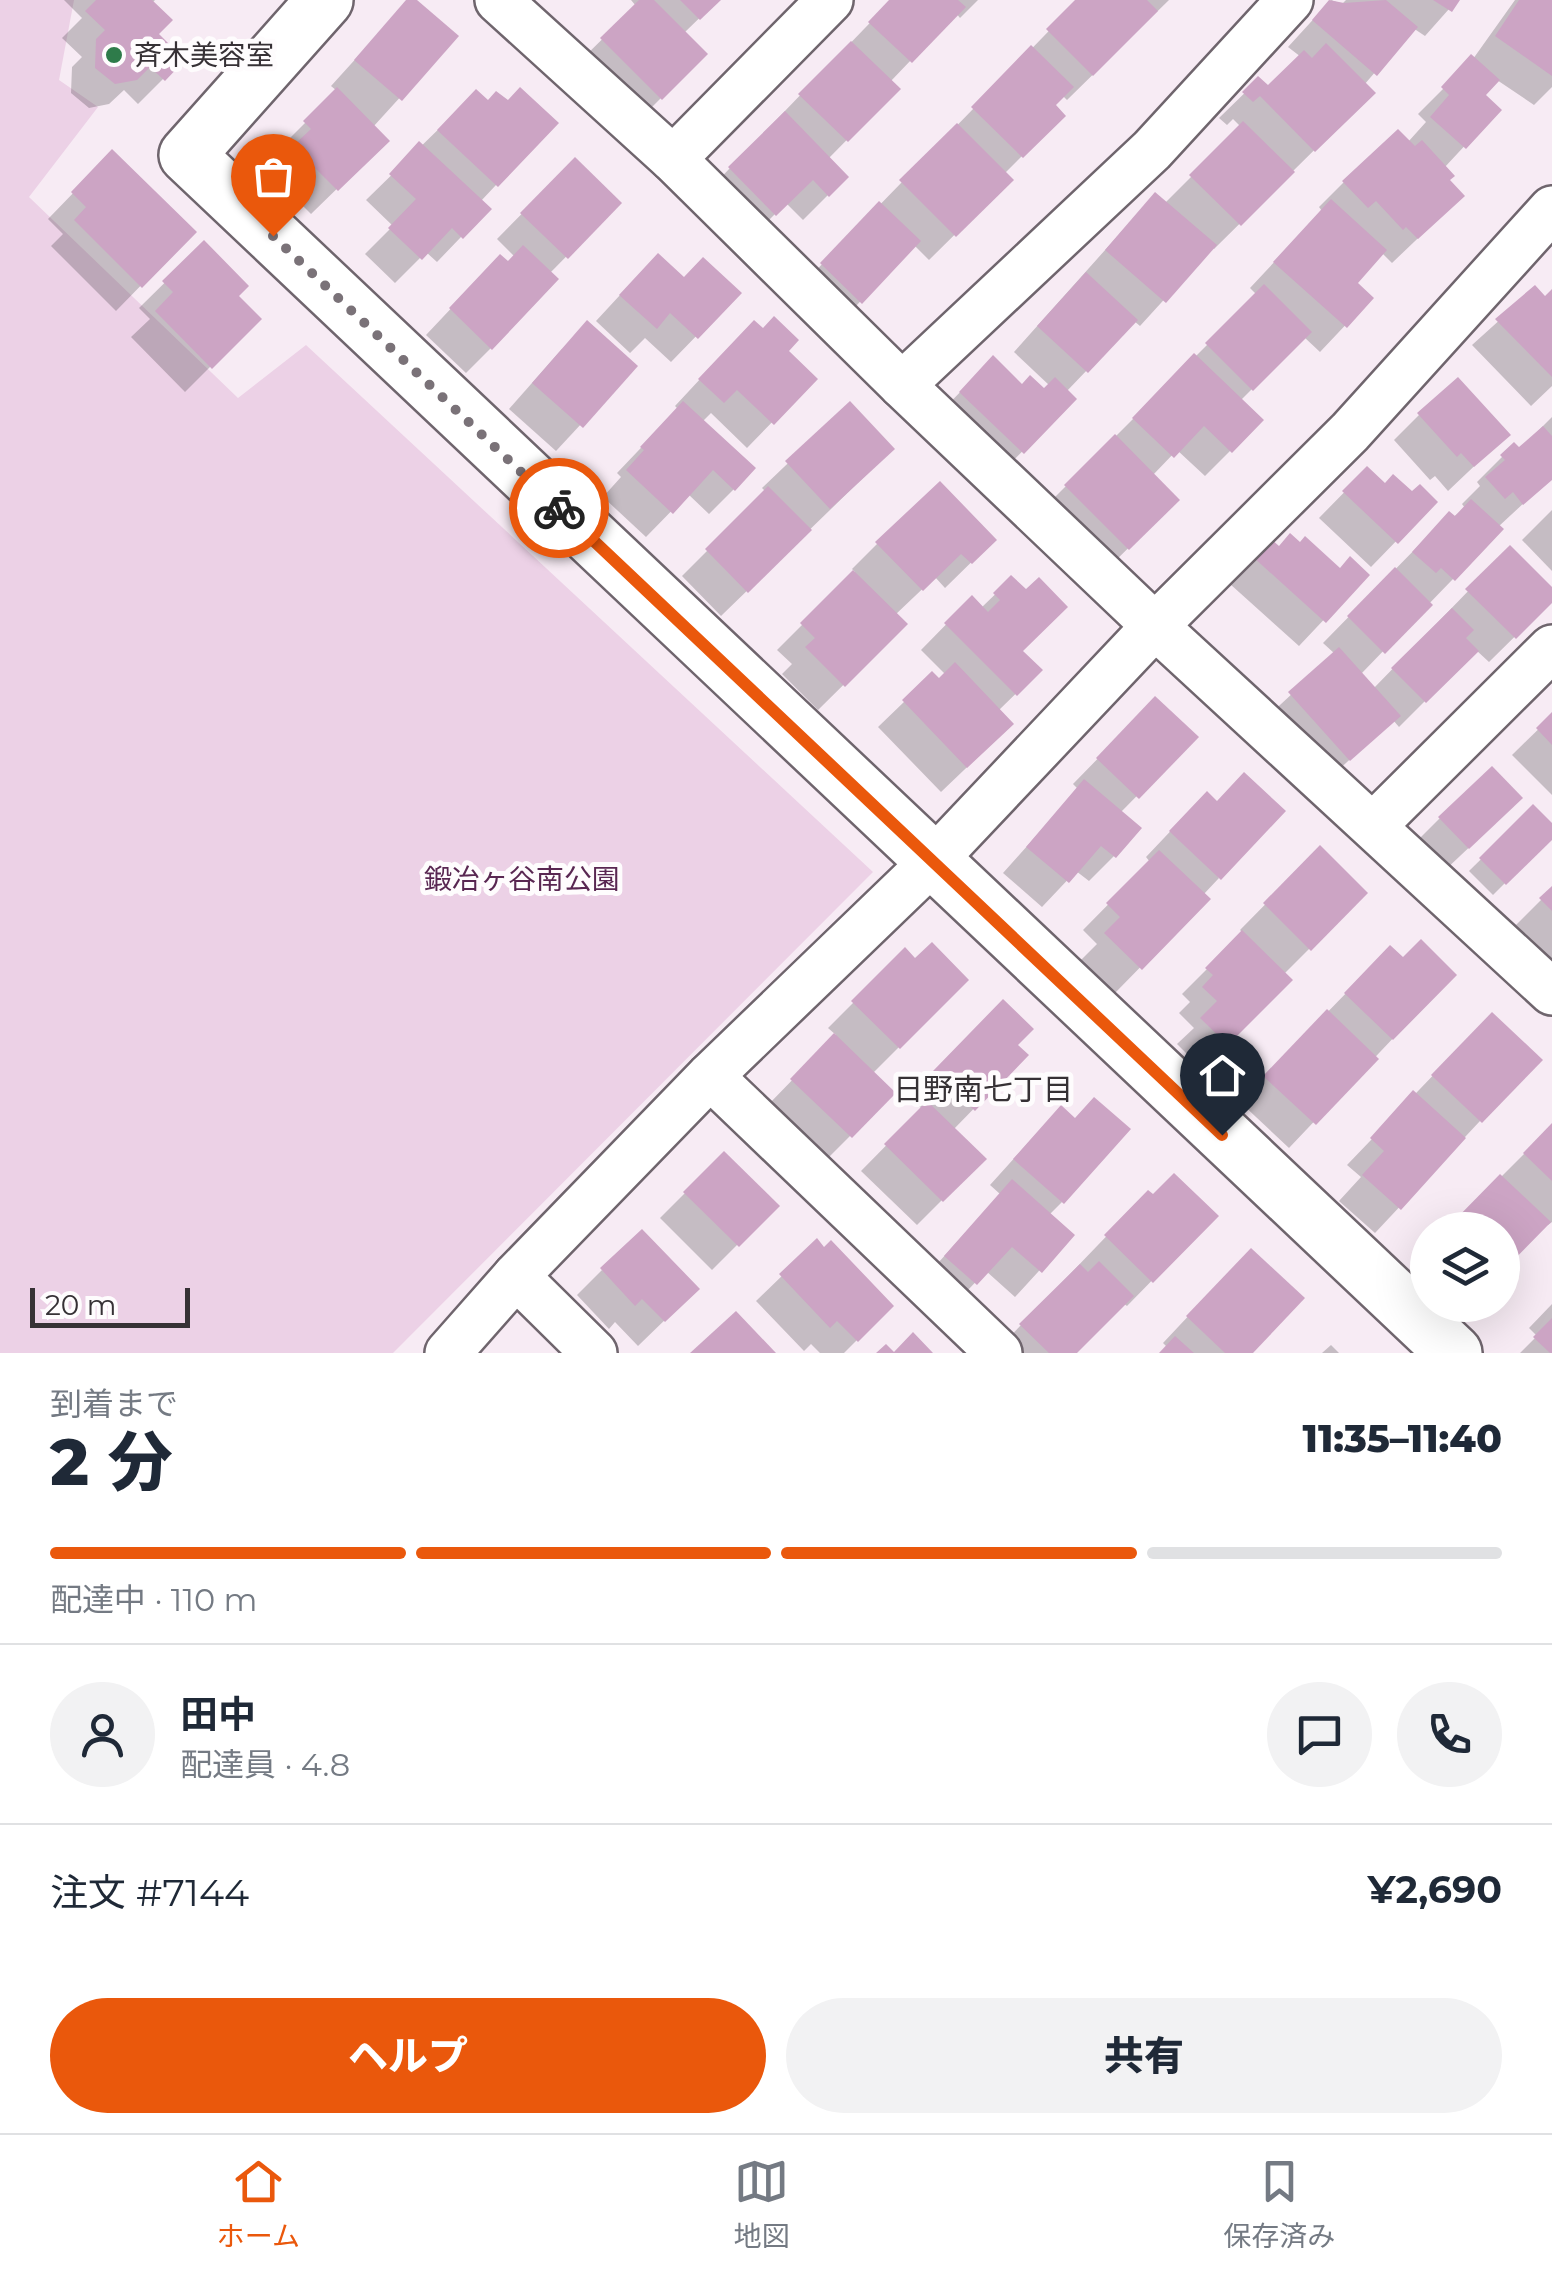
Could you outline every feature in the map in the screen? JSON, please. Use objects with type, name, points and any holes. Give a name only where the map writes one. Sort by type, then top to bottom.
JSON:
[{"type":"street","points":[[325,0],[187,155],[1454,1353]]},
{"type":"street","points":[[498,0],[673,159],[1156,626],[1552,992]]},
{"type":"street","points":[[673,159],[830,0]]},
{"type":"street","points":[[902,384],[1152,150],[1290,0]]},
{"type":"street","points":[[448,1353],[516,1276],[710,1076],[932,862],[1156,626],[1350,432],[1552,209]]},
{"type":"street","points":[[1374,824],[1552,648]]},
{"type":"street","points":[[710,1076],[998,1353]]},
{"type":"street","points":[[516,1276],[594,1353]]},
{"type":"green space","name":"鍛冶ヶ谷南公園","points":[[0,0],[74,0],[59,80],[98,107],[29,197],[238,398],[306,345],[873,872],[393,1353],[0,1353]]},
{"type":"building","points":[[96,0],[152,0],[173,20],[159,34],[185,60],[165,81],[150,67],[137,80],[115,84],[95,68],[96,39],[105,30],[85,11]]},
{"type":"building","points":[[406,0],[417,0],[459,36],[402,101],[354,60]]},
{"type":"building","points":[[639,0],[654,0],[708,54],[662,100],[600,38]]},
{"type":"building","points":[[680,0],[721,0],[700,20]]},
{"type":"building","points":[[889,0],[958,0],[966,7],[912,63],[868,22]]},
{"type":"building","points":[[1075,0],[1147,0],[1158,11],[1093,76],[1046,29]]},
{"type":"building","points":[[1329,0],[1386,0],[1418,27],[1377,76],[1312,20]]},
{"type":"building","points":[[1433,0],[1460,0],[1452,12]]},
{"type":"building","points":[[1519,0],[1552,0],[1552,76],[1495,36]]},
{"type":"building","points":[[851,41],[901,89],[848,142],[798,94]]},
{"type":"building","points":[[1326,43],[1376,93],[1315,152],[1260,96],[1253,102],[1242,92],[1258,76],[1268,85],[1304,50],[1312,58]]},
{"type":"building","points":[[1031,45],[1074,87],[1056,105],[1066,116],[1023,158],[971,107]]},
{"type":"building","points":[[1471,54],[1500,80],[1486,95],[1502,110],[1466,149],[1430,117],[1449,95],[1441,87]]},
{"type":"building","points":[[337,87],[390,141],[338,191],[293,146],[311,129],[303,121]]},
{"type":"building","points":[[520,87],[559,123],[498,187],[437,130],[476,89],[488,100],[496,91],[508,100]]},
{"type":"building","points":[[785,111],[849,177],[829,197],[813,180],[776,216],[728,167]]},
{"type":"building","points":[[1243,121],[1295,172],[1241,226],[1189,175]]},
{"type":"building","points":[[957,123],[1014,180],[956,237],[899,180]]},
{"type":"building","points":[[1398,129],[1415,146],[1422,140],[1455,176],[1450,180],[1465,196],[1418,239],[1406,227],[1403,230],[1376,201],[1368,208],[1342,181]]},
{"type":"building","points":[[419,141],[492,209],[463,239],[452,228],[422,260],[388,228],[416,199],[389,174]]},
{"type":"building","points":[[112,149],[197,232],[142,288],[74,220],[86,207],[71,192]]},
{"type":"building","points":[[575,157],[622,203],[568,259],[520,213]]},
{"type":"building","points":[[1155,192],[1217,245],[1166,303],[1105,250]]},
{"type":"building","points":[[1331,199],[1387,250],[1358,283],[1374,298],[1347,328],[1273,262]]},
{"type":"building","points":[[879,201],[921,241],[862,304],[820,263]]},
{"type":"building","points":[[204,240],[249,286],[239,296],[262,319],[212,369],[155,311],[173,292],[162,281]]},
{"type":"building","points":[[523,245],[559,279],[492,350],[449,308],[500,254],[508,261]]},
{"type":"building","points":[[658,253],[684,277],[703,257],[742,293],[698,339],[670,313],[657,329],[619,295]]},
{"type":"building","points":[[1086,272],[1138,320],[1088,373],[1037,326]]},
{"type":"building","points":[[1264,284],[1312,332],[1253,391],[1205,343]]},
{"type":"building","points":[[1535,285],[1545,296],[1552,289],[1552,377],[1495,319]]},
{"type":"building","points":[[774,316],[799,340],[789,351],[818,379],[774,425],[737,390],[724,403],[698,379],[754,320],[763,328]]},
{"type":"building","points":[[587,320],[638,366],[583,428],[532,383]]},
{"type":"building","points":[[1194,353],[1264,420],[1232,453],[1204,426],[1174,458],[1132,418]]},
{"type":"building","points":[[993,355],[1022,384],[1030,375],[1044,388],[1055,377],[1077,399],[1024,454],[959,392]]},
{"type":"building","points":[[1458,377],[1511,435],[1474,467],[1461,453],[1457,457],[1417,413]]},
{"type":"building","points":[[683,401],[756,468],[735,491],[713,470],[673,514],[626,470],[644,450],[640,447]]},
{"type":"building","points":[[850,401],[895,449],[830,509],[785,461]]},
{"type":"building","points":[[1543,426],[1552,436],[1552,480],[1523,505],[1513,492],[1505,499],[1485,477],[1505,460],[1500,455],[1514,442],[1519,447]]},
{"type":"building","points":[[1115,434],[1180,500],[1129,550],[1064,485]]},
{"type":"building","points":[[1367,466],[1385,483],[1393,474],[1412,491],[1420,484],[1438,502],[1398,544],[1342,491]]},
{"type":"building","points":[[940,481],[997,540],[972,564],[961,554],[923,591],[875,542]]},
{"type":"building","points":[[768,486],[812,530],[748,593],[705,549]]},
{"type":"building","points":[[1471,499],[1504,529],[1455,581],[1441,568],[1436,573],[1412,552],[1449,511],[1455,516]]},
{"type":"building","points":[[1290,533],[1300,542],[1305,536],[1340,568],[1350,556],[1370,575],[1326,623],[1253,557],[1271,539],[1279,546]]},
{"type":"building","points":[[1510,545],[1552,587],[1552,603],[1516,639],[1465,589]]},
{"type":"building","points":[[1395,567],[1433,605],[1385,654],[1347,616]]},
{"type":"building","points":[[853,570],[908,624],[845,687],[805,647],[815,638],[800,623]]},
{"type":"building","points":[[1011,575],[1026,589],[1039,577],[1068,607],[1023,651],[1043,670],[1017,696],[944,623],[972,595],[988,612],[1000,600],[993,593]]},
{"type":"building","points":[[1452,608],[1474,630],[1466,638],[1479,651],[1426,703],[1391,668]]},
{"type":"building","points":[[1339,647],[1401,716],[1350,761],[1288,692]]},
{"type":"building","points":[[955,662],[1014,724],[967,768],[902,700],[932,671],[939,678]]},
{"type":"building","points":[[1155,696],[1199,737],[1139,799],[1096,758]]},
{"type":"building","points":[[1552,712],[1552,745],[1536,728]]},
{"type":"building","points":[[1492,766],[1523,798],[1469,849],[1438,817]]},
{"type":"building","points":[[1244,772],[1286,811],[1221,880],[1169,831],[1207,791],[1217,801]]},
{"type":"building","points":[[1084,779],[1142,828],[1116,858],[1101,846],[1069,883],[1026,847]]},
{"type":"building","points":[[1533,804],[1552,823],[1552,840],[1506,885],[1479,858]]},
{"type":"building","points":[[1320,845],[1368,893],[1311,951],[1263,903]]},
{"type":"building","points":[[1159,850],[1211,899],[1142,970],[1104,933],[1120,917],[1106,903]]},
{"type":"building","points":[[1552,886],[1552,911],[1539,898]]},
{"type":"building","points":[[1242,930],[1293,980],[1228,1045],[1200,1018],[1217,1001],[1202,987],[1213,975],[1205,968]]},
{"type":"building","points":[[1421,939],[1457,975],[1393,1040],[1344,993],[1390,945],[1403,957]]},
{"type":"building","points":[[932,942],[969,980],[900,1049],[851,1001],[905,947],[915,958]]},
{"type":"building","points":[[1003,999],[1034,1029],[1018,1045],[1029,1055],[975,1111],[933,1071]]},
{"type":"building","points":[[1327,1009],[1379,1059],[1316,1125],[1263,1076]]},
{"type":"building","points":[[1492,1012],[1543,1060],[1482,1123],[1431,1075]]},
{"type":"building","points":[[834,1033],[896,1093],[852,1138],[790,1079]]},
{"type":"building","points":[[1413,1090],[1466,1138],[1401,1210],[1362,1175],[1384,1151],[1370,1138]]},
{"type":"building","points":[[1094,1097],[1131,1129],[1064,1204],[1013,1159],[1061,1105],[1075,1118]]},
{"type":"building","points":[[927,1101],[987,1159],[943,1202],[884,1144]]},
{"type":"building","points":[[1552,1123],[1552,1181],[1523,1153]]},
{"type":"building","points":[[724,1151],[780,1206],[739,1247],[683,1192]]},
{"type":"building","points":[[1174,1173],[1219,1216],[1153,1283],[1104,1235],[1148,1190],[1153,1194]]},
{"type":"building","points":[[1500,1174],[1551,1222],[1520,1254],[1520,1212],[1463,1212]]},
{"type":"building","points":[[1012,1179],[1075,1235],[1042,1273],[1012,1247],[977,1285],[944,1256]]},
{"type":"building","points":[[642,1229],[700,1289],[665,1322],[642,1299],[635,1306],[600,1268]]},
{"type":"building","points":[[817,1238],[824,1247],[831,1240],[894,1306],[858,1342],[837,1321],[830,1328],[779,1274]]},
{"type":"building","points":[[1251,1248],[1305,1298],[1253,1353],[1225,1353],[1186,1316]]},
{"type":"building","points":[[1099,1261],[1134,1296],[1077,1353],[1049,1353],[1019,1324],[1080,1264],[1088,1272]]},
{"type":"building","points":[[736,1311],[776,1353],[690,1353]]},
{"type":"building","points":[[1552,1318],[1552,1353],[1550,1353],[1533,1337]]},
{"type":"building","points":[[913,1332],[933,1353],[876,1353],[886,1344],[894,1352]]},
{"type":"building","points":[[1175,1336],[1194,1353],[1159,1353]]},
{"type":"way so far","points":[[273,236],[559,508]]},
{"type":"place","name":"斉木美容室","points":[[114,55]]},
{"type":"district","name":"日野南七丁目","points":[[983,1090]]},
{"type":"route","points":[[559,508],[1222,1135]]}]
